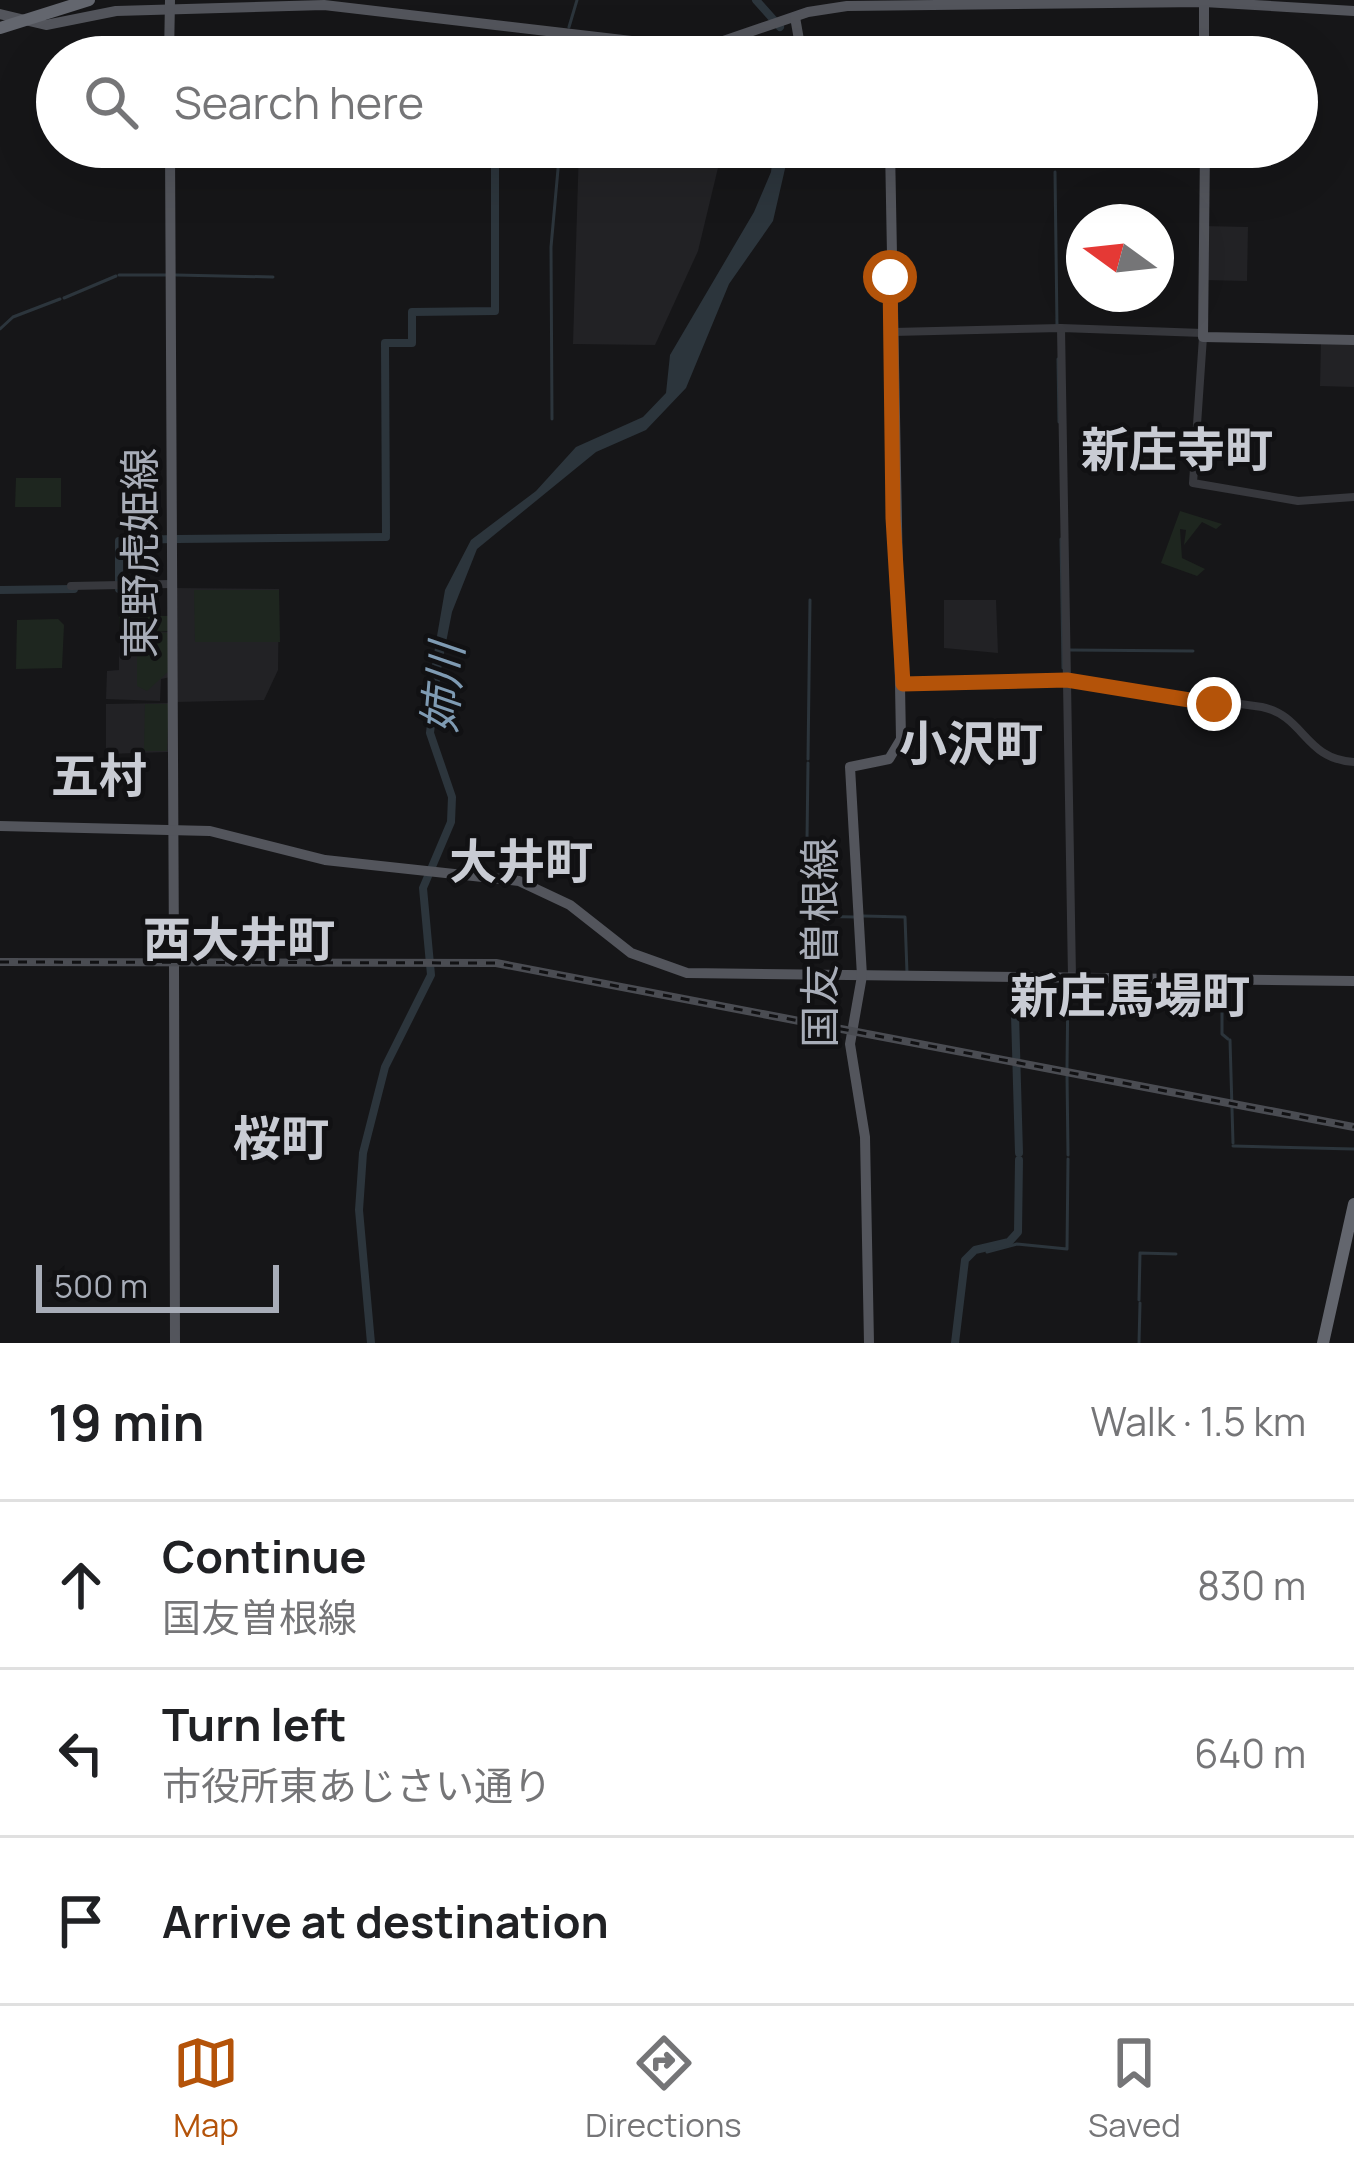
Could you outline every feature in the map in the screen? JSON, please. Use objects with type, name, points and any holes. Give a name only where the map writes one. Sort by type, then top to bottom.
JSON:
[{"type":"highway","points":[[28,16],[70,0]]},
{"type":"highway","points":[[3,22],[89,0]]},
{"type":"highway","points":[[1323,1343],[1354,1204]]},
{"type":"main road","points":[[1204,2],[1204,36]]},
{"type":"main road","points":[[745,36],[792,18],[847,6],[1204,2],[1354,11]]},
{"type":"main road","points":[[3,22],[46,25],[101,12],[170,6],[324,5],[583,36]]},
{"type":"main road","points":[[792,18],[797,36]]},
{"type":"main road","name":"東野虎姫線","points":[[170,168],[175,1343]]},
{"type":"main road","name":"国友曽根線","points":[[869,1343],[865,1137],[850,1044],[862,976],[850,767],[879,763],[897,750],[903,684],[893,518],[890,168]]},
{"type":"main road","points":[[1205,168],[1203,335],[1354,340]]},
{"type":"main road","points":[[0,826],[231,833],[300,854],[519,881],[551,893],[631,953],[674,971],[1354,982]]},
{"type":"street","points":[[1058,328],[1072,977]]},
{"type":"street","points":[[892,332],[1058,328],[1203,335],[1193,484],[1298,500],[1354,497]]},
{"type":"street","points":[[71,586],[172,584]]},
{"type":"street","points":[[903,684],[1067,680],[1274,710],[1325,757],[1354,762]]},
{"type":"shaded area","points":[[578,168],[718,168],[698,251],[655,345],[573,344]]},
{"type":"shaded area","points":[[771,168],[785,168],[773,221],[729,284],[686,388],[646,430],[596,452],[477,549],[452,612],[442,663],[432,665],[445,590],[471,540],[536,491],[576,447],[643,417],[666,393],[670,355],[754,212]]},
{"type":"shaded area","points":[[1203,226],[1248,227],[1247,281],[1204,280]]},
{"type":"shaded area","points":[[1321,341],[1354,342],[1354,387],[1320,386]]},
{"type":"shaded area","points":[[16,478],[61,478],[61,507],[15,507]]},
{"type":"shaded area","points":[[1180,511],[1222,524],[1216,529],[1202,522],[1184,545],[1186,530],[1180,529],[1182,558],[1205,569],[1197,576],[1161,563]]},
{"type":"shaded area","points":[[175,588],[279,589],[278,670],[264,700],[176,702]]},
{"type":"shaded area","points":[[194,590],[279,590],[280,642],[195,642]]},
{"type":"shaded area","points":[[944,600],[996,600],[998,653],[944,648]]},
{"type":"shaded area","points":[[119,616],[171,616],[171,631],[152,632],[170,633],[170,670],[147,691],[137,686],[137,632],[120,631]]},
{"type":"shaded area","points":[[58,619],[64,625],[62,668],[16,669],[17,620]]},
{"type":"shaded area","points":[[119,632],[171,632],[171,677],[161,679],[160,701],[106,699],[107,671],[119,670]]},
{"type":"shaded area","points":[[171,703],[168,752],[106,754],[106,704]]},
{"type":"shaded area","points":[[145,704],[169,704],[167,751],[144,751]]},
{"type":"waterway","points":[[569,27],[577,0]]},
{"type":"waterway","name":"姉川","points":[[756,0],[780,27]]},
{"type":"waterway","points":[[386,534],[385,343],[412,343],[412,312],[495,311],[495,168]]},
{"type":"waterway","points":[[552,419],[551,247],[558,168]]},
{"type":"waterway","points":[[1055,172],[1057,326]]},
{"type":"waterway","points":[[119,275],[166,275]]},
{"type":"waterway","points":[[176,275],[273,277]]},
{"type":"waterway","points":[[64,298],[116,276]]},
{"type":"waterway","points":[[0,329],[13,317],[60,299]]},
{"type":"waterway","points":[[1058,359],[1059,422]]},
{"type":"waterway","points":[[177,539],[386,537]]},
{"type":"waterway","points":[[119,589],[119,541],[171,539]]},
{"type":"waterway","points":[[1061,539],[1063,668]]},
{"type":"waterway","points":[[0,590],[74,589]]},
{"type":"waterway","points":[[808,759],[810,600]]},
{"type":"waterway","points":[[1069,650],[1193,651]]},
{"type":"waterway","name":"姉川","points":[[371,1343],[359,1210],[363,1153],[385,1067],[431,975],[423,888],[451,822],[452,797],[430,733],[439,653]]},
{"type":"waterway","points":[[808,763],[806,916],[855,917]]},
{"type":"waterway","points":[[863,916],[905,917],[907,973]]},
{"type":"waterway","points":[[1014,980],[1019,1153]]},
{"type":"waterway","points":[[1067,1069],[1068,981]]},
{"type":"waterway","points":[[1222,985],[1222,1034],[1228,1039]]},
{"type":"waterway","points":[[1230,1040],[1233,1143]]},
{"type":"waterway","points":[[1067,1074],[1068,1155]]},
{"type":"waterway","points":[[1233,1146],[1354,1149]]},
{"type":"waterway","points":[[987,1252],[1017,1244],[1067,1249],[1068,1159]]},
{"type":"waterway","points":[[955,1343],[965,1260],[975,1250],[1009,1242],[1018,1232],[1019,1160]]},
{"type":"waterway","points":[[1139,1300],[1140,1253],[1176,1254]]},
{"type":"waterway","points":[[1139,1343],[1140,1303]]},
{"type":"railway","points":[[0,962],[496,963],[1354,1127]]},
{"type":"district","name":"新庄寺町","points":[[1177,450]]},
{"type":"district","name":"小沢町","points":[[971,744]]},
{"type":"district","name":"五村","points":[[99,776]]},
{"type":"district","name":"大井町","points":[[521,862]]},
{"type":"district","name":"西大井町","points":[[239,940]]},
{"type":"district","name":"新庄馬場町","points":[[1130,996]]},
{"type":"district","name":"桜町","points":[[281,1139]]},
{"type":"route","points":[[890,277],[893,518],[903,684],[1067,680],[1214,704]]}]
